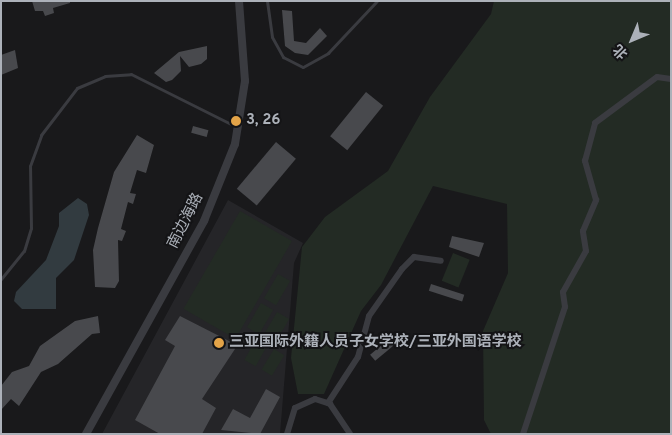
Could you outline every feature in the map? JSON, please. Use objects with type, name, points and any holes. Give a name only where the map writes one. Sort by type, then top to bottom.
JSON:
[{"type":"street","name":"南边海路","points":[[86,434],[204,221],[238,128],[245,81],[239,1]]},
{"type":"street","points":[[524,434],[565,307],[563,292],[586,251],[583,231],[596,200],[585,160],[594,123],[657,77],[671,79]]},
{"type":"street","points":[[328,404],[358,357],[368,316],[402,269],[414,257],[441,261]]},
{"type":"street","points":[[287,434],[296,408],[315,399],[328,404],[350,434]]},
{"type":"lane","points":[[267,1],[272,37],[283,57],[303,67],[328,53],[377,1]]},
{"type":"lane","points":[[1,279],[24,251],[31,228],[30,166],[41,135],[77,88],[105,76],[131,74],[238,128]]},
{"type":"shaded area","points":[[494,1],[671,1],[671,434],[491,434],[484,420],[483,331],[508,273],[507,204],[433,186],[381,285],[361,311],[324,394],[298,394],[291,358],[302,247],[325,217],[388,171],[430,97],[491,14]]},
{"type":"shaded area","points":[[78,198],[87,204],[89,215],[74,260],[56,278],[56,309],[22,309],[14,301],[16,292],[46,260],[59,226],[59,213]]},
{"type":"shaded area","name":"三亚国际外籍人员子女学校/三亚外国语学校","points":[[228,200],[303,243],[294,263],[280,434],[102,434]]},
{"type":"shaded area","points":[[240,211],[292,241],[235,339],[184,309]]},
{"type":"shaded area","points":[[453,253],[470,260],[458,288],[442,281]]},
{"type":"shaded area","points":[[278,274],[290,281],[276,305],[264,298]]},
{"type":"shaded area","points":[[261,303],[273,310],[259,334],[247,327]]},
{"type":"shaded area","points":[[277,312],[289,319],[275,343],[263,336]]},
{"type":"shaded area","points":[[256,339],[267,345],[256,366],[244,360]]},
{"type":"shaded area","points":[[274,349],[284,355],[272,376],[262,370]]},
{"type":"building","points":[[32,1],[70,1],[70,3],[53,8],[54,13],[45,16],[43,11],[35,11]]},
{"type":"building","points":[[282,10],[292,11],[294,41],[306,43],[320,28],[327,36],[308,55],[295,53],[285,46]]},
{"type":"building","points":[[207,46],[207,59],[201,64],[189,67],[180,56],[181,71],[172,80],[166,82],[154,73],[179,52]]},
{"type":"building","points":[[15,50],[18,68],[1,75],[1,55]]},
{"type":"building","points":[[366,92],[383,106],[347,150],[330,136]]},
{"type":"building","points":[[193,126],[208,130],[207,137],[191,133]]},
{"type":"building","points":[[137,135],[154,145],[146,173],[137,170],[130,193],[136,194],[133,204],[128,202],[121,229],[126,231],[122,241],[118,240],[119,281],[115,288],[95,287],[93,250],[98,228],[114,172]]},
{"type":"building","points":[[276,142],[296,159],[257,205],[237,189]]},
{"type":"building","points":[[452,236],[484,243],[479,257],[449,247]]},
{"type":"building","points":[[431,284],[464,295],[462,301],[429,291]]},
{"type":"building","points":[[98,316],[100,333],[92,334],[58,364],[41,372],[19,406],[11,399],[1,410],[1,386],[12,372],[29,366],[40,346],[75,321]]},
{"type":"building","points":[[180,316],[231,342],[235,349],[202,399],[216,408],[202,434],[160,434],[135,420],[175,346],[165,340]]},
{"type":"building","points":[[390,338],[395,344],[375,361],[370,355]]},
{"type":"building","points":[[266,389],[280,397],[260,434],[221,430],[233,409],[250,418]]},
{"type":"place","name":"3, 26","points":[[236,121]]},
{"type":"place","name":"三亚国际外籍人员子女学校/三亚外国语学校","points":[[219,343]]}]
